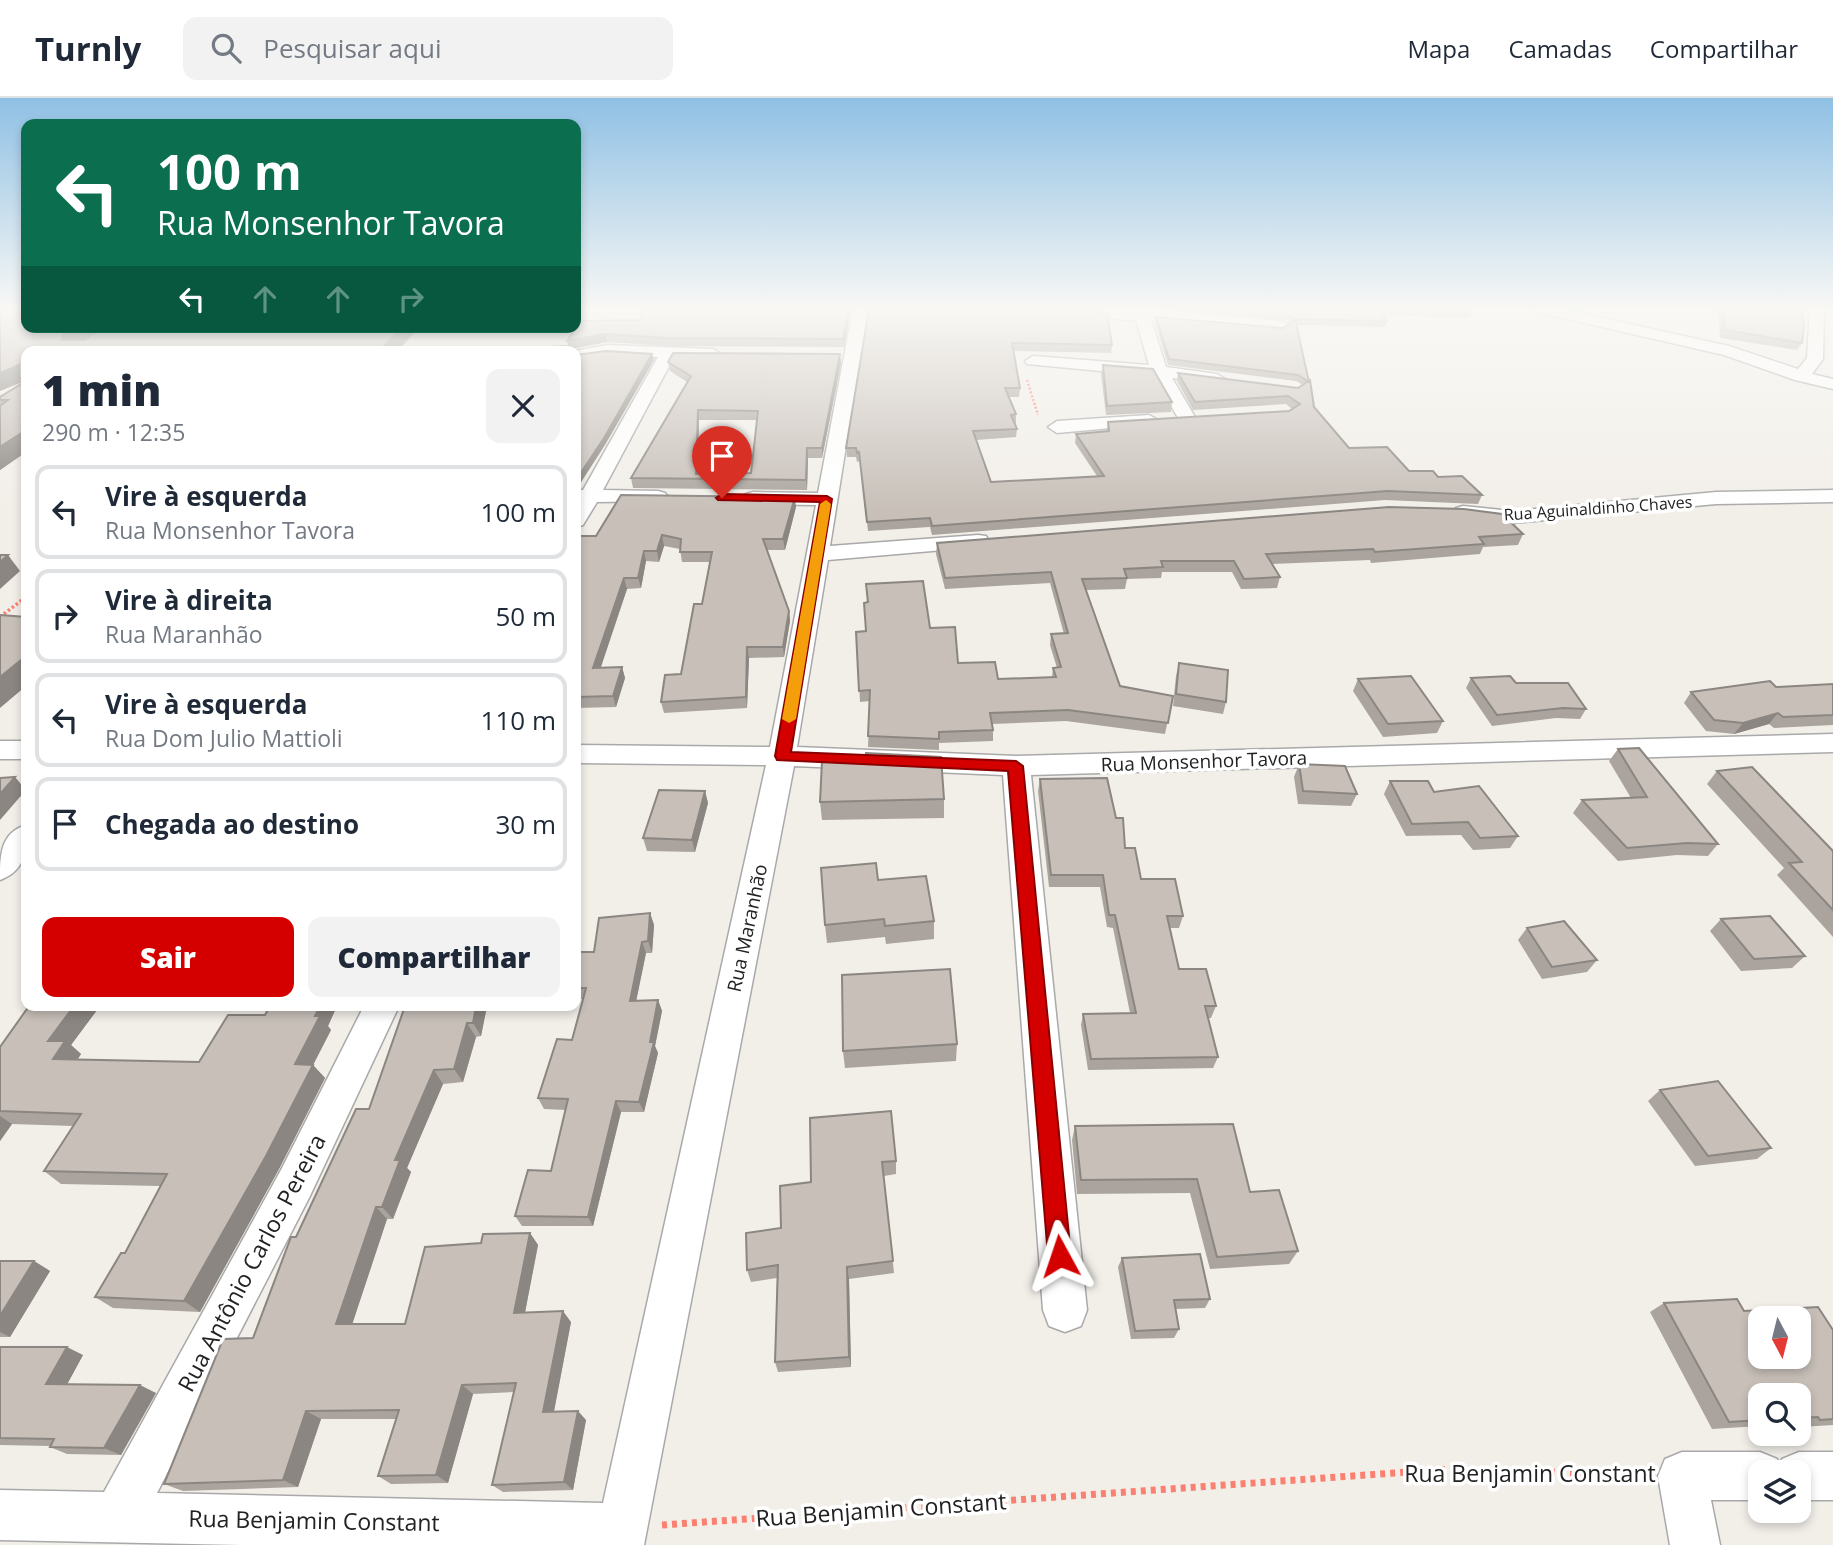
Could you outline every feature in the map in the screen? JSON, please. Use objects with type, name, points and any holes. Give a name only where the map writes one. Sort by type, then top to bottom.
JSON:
[{"type":"street","points":[[583,496],[655,377]]},
{"type":"street","name":"Rua Maranhão","points":[[621,1536],[782,756],[827,499],[844,377]]},
{"type":"street","points":[[1057,427],[1192,417],[1163,377]]},
{"type":"street","points":[[1201,377],[1227,380]]},
{"type":"street","points":[[1803,377],[1833,384]]},
{"type":"street","points":[[583,496],[674,497]]},
{"type":"street","name":"Rua Aguinaldinho Chaves","points":[[1447,511],[1512,517],[1716,498],[1833,496]]},
{"type":"street","points":[[729,498],[827,499]]},
{"type":"street","points":[[818,554],[996,539]]},
{"type":"street","name":"Rua Monsenhor Tavora","points":[[581,754],[782,756],[1016,766],[1833,743]]},
{"type":"street","points":[[0,750],[21,750]]},
{"type":"street","points":[[1016,766],[1065,1310]]},
{"type":"street","points":[[0,868],[21,842]]},
{"type":"street","name":"Rua Antônio Carlos Pereira","points":[[118,1517],[295,1184],[380,1011]]},
{"type":"street","points":[[1682,1476],[1695,1545]]},
{"type":"street","name":"Rua Benjamin Constant","points":[[1682,1476],[1748,1476]]},
{"type":"street","points":[[1811,1476],[1833,1476]]},
{"type":"street","name":"Rua Benjamin Constant","points":[[0,1515],[621,1536]]},
{"type":"path","points":[[1025,377],[1040,422],[1057,427]]},
{"type":"path","points":[[0,617],[21,601]]},
{"type":"path","name":"Rua Benjamin Constant","points":[[621,1536],[1451,1469],[1682,1476]]},
{"type":"building","points":[[581,377],[639,377],[581,472]]},
{"type":"building","points":[[691,377],[836,377],[822,448],[807,448],[806,480],[631,478]],"holes":[[[698,410],[758,411],[751,473],[696,474]]]},
{"type":"building","points":[[858,377],[1018,377],[1020,388],[1005,388],[1016,414],[1011,415],[1017,429],[973,431],[991,482],[1104,476],[1076,434],[1109,431],[1108,422],[1289,411],[1300,404],[1288,396],[1195,402],[1180,377],[1206,377],[1298,388],[1310,380],[1314,407],[1349,448],[1387,447],[1409,471],[1433,471],[1438,477],[1462,476],[1482,495],[1388,491],[932,526],[930,518],[867,522],[859,452],[857,453],[856,448],[846,448]]},
{"type":"building","points":[[1104,377],[1157,377],[1172,402],[1107,406]]},
{"type":"building","points":[[21,384],[21,433],[0,447],[0,406],[8,400],[0,400],[0,397]]},
{"type":"building","points":[[621,495],[795,497],[783,539],[763,539],[789,611],[783,647],[747,647],[746,697],[661,702],[665,675],[681,674],[694,604],[702,604],[712,552],[680,552],[681,539],[662,535],[657,551],[644,551],[638,578],[624,578],[593,668],[622,667],[613,696],[581,697],[581,536],[596,536]]},
{"type":"building","points":[[1389,507],[1464,509],[1502,514],[1523,534],[1479,537],[1484,544],[1375,552],[1373,549],[1266,554],[1280,577],[1244,579],[1234,561],[1161,561],[1163,567],[1124,569],[1127,578],[1082,579],[1120,686],[1173,696],[1168,723],[1068,710],[990,713],[993,730],[939,732],[939,739],[868,736],[870,690],[859,691],[856,632],[866,631],[866,584],[923,581],[930,628],[955,627],[958,663],[995,662],[998,679],[1056,677],[1053,668],[1061,667],[1051,634],[1068,633],[1051,572],[945,578],[937,543]]},
{"type":"building","points":[[0,615],[21,617],[21,660],[0,677]]},
{"type":"building","points":[[1179,663],[1228,670],[1226,702],[1176,694]]},
{"type":"building","points":[[1411,676],[1443,721],[1388,724],[1358,679]]},
{"type":"building","points":[[1510,676],[1516,683],[1568,683],[1586,709],[1563,708],[1497,715],[1471,678]]},
{"type":"building","points":[[1770,681],[1776,687],[1833,684],[1833,715],[1783,717],[1778,713],[1743,723],[1714,720],[1691,692]]},
{"type":"building","points":[[1639,748],[1718,844],[1687,843],[1627,848],[1582,800],[1647,797],[1618,749]]},
{"type":"building","points":[[866,753],[941,757],[944,799],[820,802],[822,761],[866,760]]},
{"type":"building","points":[[1299,764],[1345,766],[1357,794],[1303,791]]},
{"type":"building","points":[[1752,767],[1833,851],[1833,910],[1789,863],[1802,862],[1717,771]]},
{"type":"building","points":[[15,777],[0,794],[0,778]]},
{"type":"building","points":[[1107,778],[1116,818],[1123,818],[1125,848],[1135,848],[1141,879],[1175,879],[1183,916],[1167,916],[1179,969],[1206,969],[1216,1006],[1205,1006],[1218,1057],[1091,1059],[1083,1014],[1136,1013],[1115,915],[1109,915],[1103,875],[1051,875],[1040,779]]},
{"type":"building","points":[[1390,781],[1428,781],[1434,792],[1479,786],[1518,836],[1480,838],[1468,822],[1412,824]]},
{"type":"building","points":[[659,790],[705,791],[692,840],[643,838]]},
{"type":"building","points":[[876,863],[878,880],[926,876],[934,921],[885,926],[884,919],[825,925],[821,868]]},
{"type":"building","points":[[650,913],[648,941],[642,942],[630,1001],[658,1000],[650,1042],[654,1042],[639,1102],[616,1101],[588,1217],[515,1216],[528,1170],[551,1171],[568,1099],[538,1098],[557,1039],[572,1040],[586,988],[581,988],[581,952],[594,952],[599,918]]},
{"type":"building","points":[[1770,916],[1805,956],[1754,959],[1721,919]]},
{"type":"building","points":[[1564,921],[1597,960],[1552,967],[1527,928]]},
{"type":"building","points":[[950,969],[957,1044],[843,1051],[842,975]]},
{"type":"building","points":[[25,1011],[70,1011],[48,1041],[65,1041],[53,1059],[199,1062],[228,1015],[265,1015],[267,1011],[318,1011],[315,1016],[320,1016],[295,1064],[313,1065],[266,1156],[184,1301],[95,1297],[121,1253],[125,1253],[167,1174],[44,1171],[81,1114],[0,1111],[0,1047]]},
{"type":"building","points":[[403,1011],[475,1011],[473,1023],[467,1023],[454,1069],[434,1070],[395,1160],[400,1160],[382,1207],[376,1207],[336,1324],[405,1324],[425,1247],[481,1243],[483,1234],[530,1233],[514,1313],[563,1311],[543,1412],[578,1411],[564,1482],[492,1485],[516,1383],[462,1385],[436,1475],[378,1476],[399,1410],[306,1411],[283,1480],[164,1484],[223,1339],[253,1338],[291,1237],[296,1237],[356,1109],[369,1109]]},
{"type":"building","points":[[1718,1081],[1771,1148],[1708,1156],[1660,1090]]},
{"type":"building","points":[[891,1111],[896,1161],[882,1162],[893,1261],[847,1267],[849,1357],[775,1362],[778,1265],[747,1270],[746,1233],[781,1228],[780,1186],[811,1182],[810,1118]]},
{"type":"building","points":[[1233,1124],[1250,1192],[1279,1190],[1298,1251],[1217,1257],[1197,1179],[1081,1180],[1075,1126]]},
{"type":"building","points":[[1200,1254],[1210,1299],[1174,1300],[1179,1329],[1135,1331],[1122,1258]]},
{"type":"building","points":[[0,1261],[34,1261],[0,1316]]},
{"type":"building","points":[[1737,1299],[1744,1311],[1748,1311],[1748,1369],[1811,1369],[1811,1307],[1818,1307],[1833,1330],[1833,1419],[1811,1417],[1811,1383],[1748,1383],[1748,1421],[1729,1422],[1664,1303]]},
{"type":"building","points":[[0,1347],[67,1347],[46,1384],[140,1385],[104,1448],[50,1447],[54,1439],[0,1438]]},
{"type":"slow traffic","points":[[789,719],[826,504]]},
{"type":"route","points":[[722,498],[827,499],[782,756],[1016,766],[1060,1256]]}]
